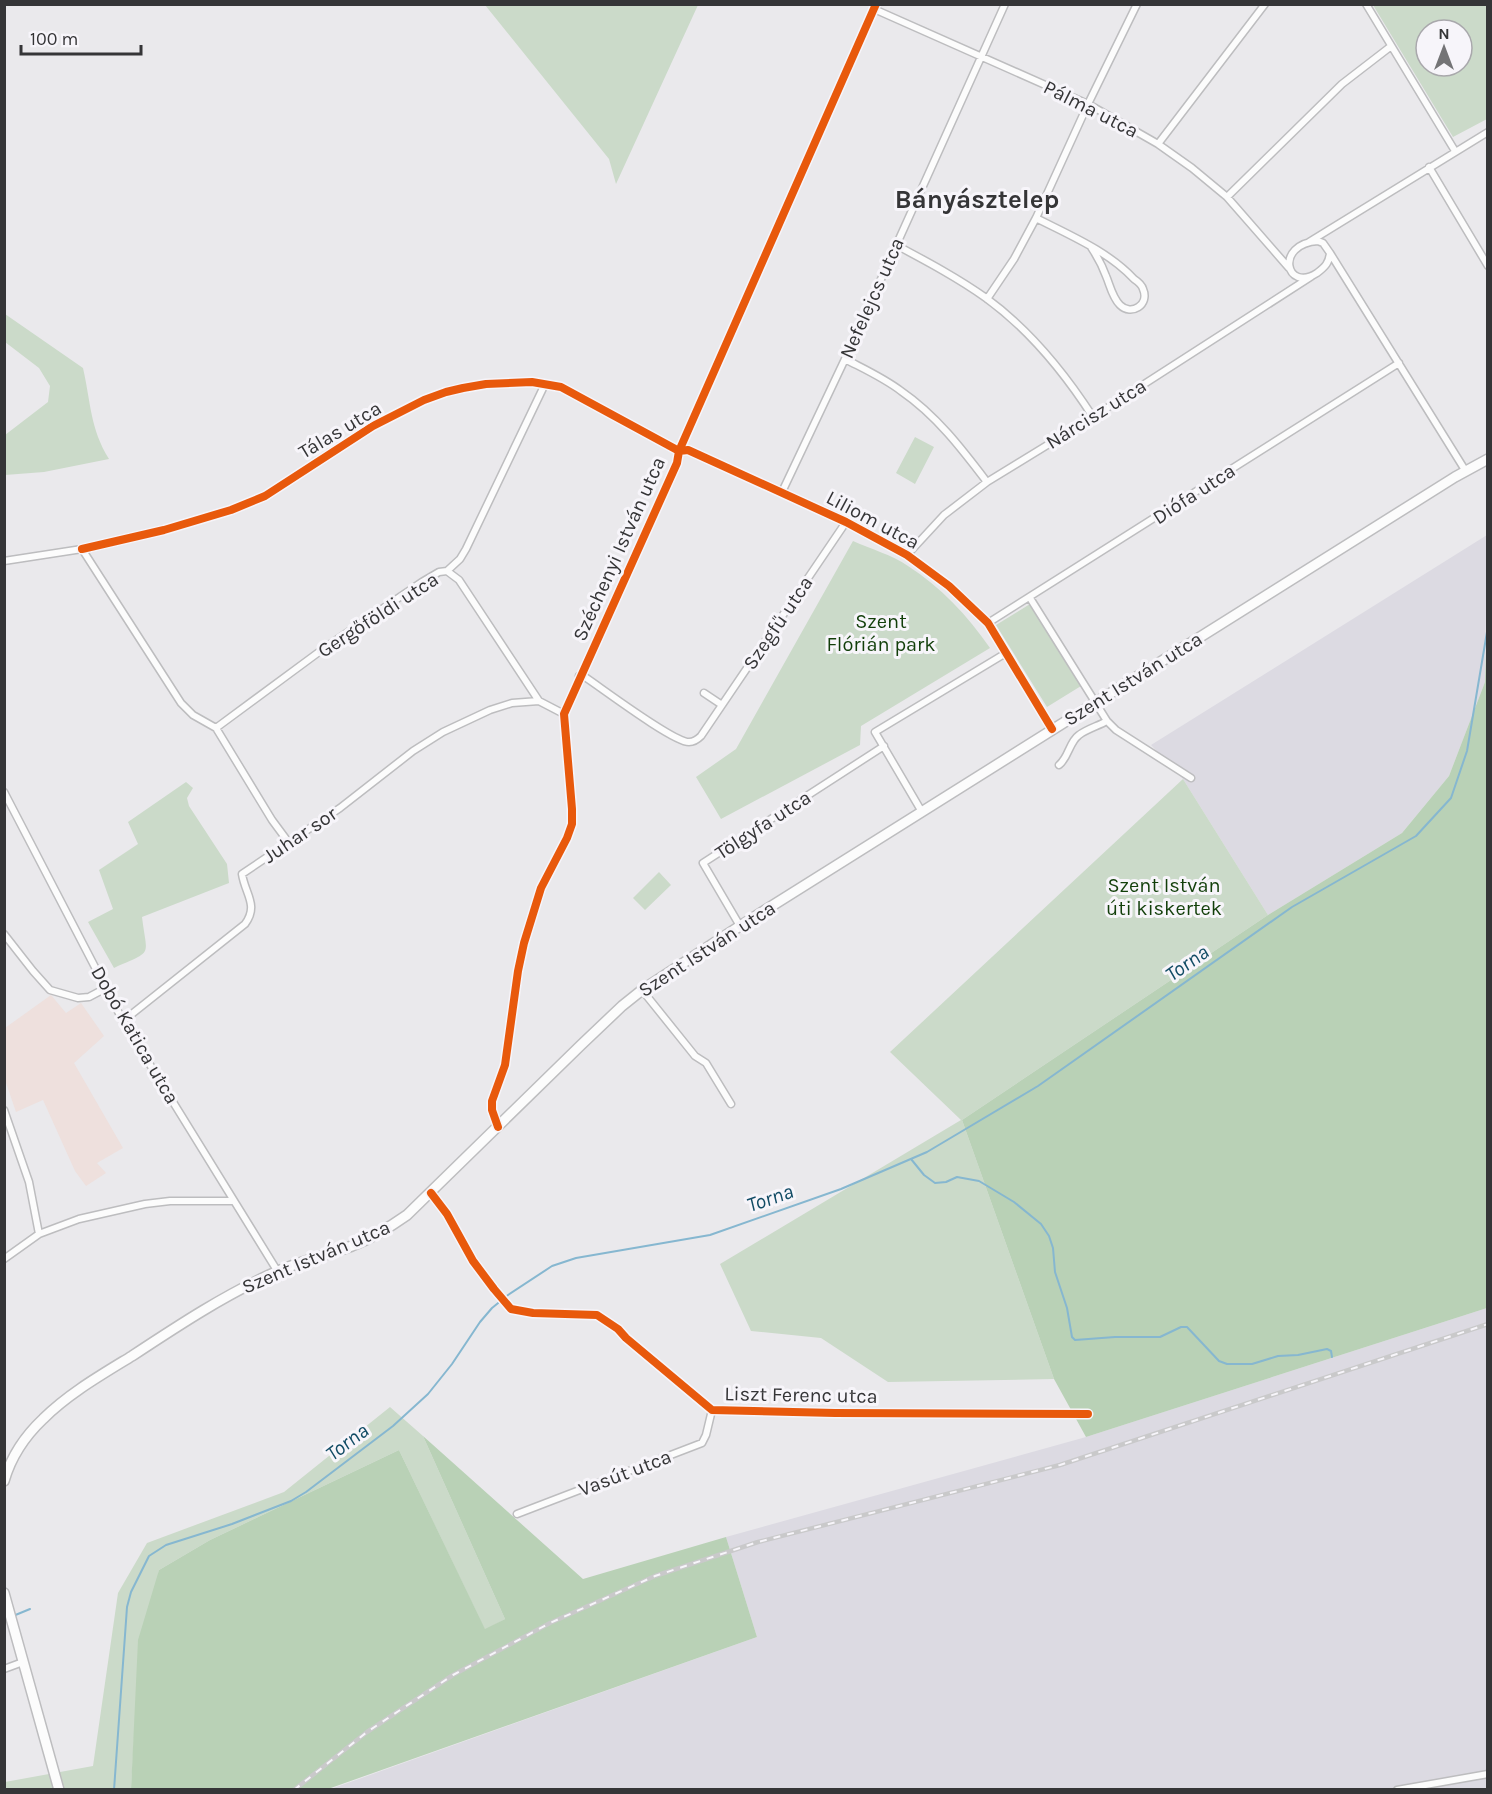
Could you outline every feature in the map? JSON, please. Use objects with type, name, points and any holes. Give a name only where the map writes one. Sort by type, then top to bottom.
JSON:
[{"type":"main road","name":"Szent István utca","points":[[4,1481],[9,1467],[33,1430],[63,1401],[216,1302],[278,1272],[372,1237],[407,1215],[614,1014],[642,990],[1095,702],[1466,470],[1488,459]]},
{"type":"main road","points":[[4,1593],[59,1790]]},
{"type":"street","name":"Nefelejcs utca","points":[[783,492],[1005,4]]},
{"type":"street","points":[[987,299],[1014,259],[1036,218],[1137,4]]},
{"type":"street","points":[[1158,144],[1265,4]]},
{"type":"street","points":[[1366,4],[1455,151]]},
{"type":"street","name":"Pálma utca","points":[[875,7],[1088,104],[1158,144],[1227,197],[1298,277]]},
{"type":"street","name":"Széchenyi István utca","points":[[498,1127],[492,1110],[492,1101],[505,1065],[524,943],[541,888],[572,824],[564,714],[579,676],[677,463],[679,451],[875,7]]},
{"type":"street","points":[[1227,197],[1342,84],[1390,47]]},
{"type":"street","points":[[1289,268],[1290,257],[1298,248],[1488,132]]},
{"type":"street","points":[[1429,167],[1488,266]]},
{"type":"street","points":[[1036,218],[1091,247],[1118,264],[1143,288],[1144,298],[1142,304],[1136,309],[1121,307],[1115,299],[1100,261],[1091,247]]},
{"type":"street","points":[[1323,243],[1330,229]]},
{"type":"street","points":[[1310,242],[1323,243],[1466,470]]},
{"type":"street","points":[[896,244],[987,299],[1018,325],[1048,355],[1072,384],[1093,417]]},
{"type":"street","points":[[1278,254],[1290,257]]},
{"type":"street","points":[[1295,287],[1298,277],[1312,276],[1325,267],[1330,260],[1330,254]]},
{"type":"street","points":[[1325,267],[1341,270]]},
{"type":"street","name":"Nárcisz utca","points":[[907,555],[944,515],[987,482],[1093,417],[1312,276]]},
{"type":"street","points":[[845,359],[878,375],[926,411],[948,432],[987,482]]},
{"type":"street","name":"Diófa utca","points":[[988,623],[1399,363]]},
{"type":"street","name":"Tálas utca","points":[[82,549],[199,521],[257,499],[374,426],[424,400],[446,392],[486,384],[532,382],[561,387],[679,451]]},
{"type":"street","points":[[447,571],[460,559],[466,549],[545,384]]},
{"type":"street","name":"Liliom utca","points":[[679,451],[688,450],[846,522],[907,555],[949,586],[988,623],[1052,729]]},
{"type":"street","name":"Szegfű utca","points":[[579,676],[585,677],[665,732],[689,742],[695,741],[701,736],[846,522]]},
{"type":"street","points":[[4,561],[82,549],[182,702],[193,715],[216,728],[272,820],[289,843]]},
{"type":"street","name":"Gergőföldi utca","points":[[216,728],[323,649],[392,602],[439,572],[447,571],[459,580],[539,701],[564,714]]},
{"type":"street","points":[[1030,598],[1107,721],[1116,730],[1191,778]]},
{"type":"street","points":[[922,812],[875,732],[1006,653]]},
{"type":"street","points":[[704,693],[722,705]]},
{"type":"street","name":"Juhar sor","points":[[123,1021],[244,924],[252,908],[242,874],[339,808],[413,751],[443,732],[490,710],[512,703],[539,701]]},
{"type":"street","points":[[1059,765],[1079,735],[1107,721]]},
{"type":"street","name":"Tölgyfa utca","points":[[740,926],[703,863],[884,746]]},
{"type":"street","name":"Dobó Katica utca","points":[[4,792],[123,1021],[278,1272]]},
{"type":"street","points":[[4,934],[50,990],[78,998],[89,997],[106,988]]},
{"type":"street","points":[[642,990],[695,1056],[706,1063],[731,1104]]},
{"type":"street","points":[[4,1110],[29,1182],[39,1234]]},
{"type":"street","name":"Liszt Ferenc utca","points":[[431,1193],[447,1214],[473,1261],[511,1309],[533,1313],[597,1315],[618,1329],[712,1410],[1088,1414]]},
{"type":"street","points":[[4,1259],[39,1234],[79,1219],[145,1204],[170,1201],[234,1201]]},
{"type":"street","name":"Vasút utca","points":[[517,1515],[702,1443],[712,1410]]},
{"type":"street","points":[[4,1669],[23,1662]]},
{"type":"street","points":[[1397,1790],[1488,1774]]},
{"type":"shaded area","points":[[1487,535],[1485,682],[1449,776],[1402,833],[1268,915],[1183,779],[1151,745]]},
{"type":"shaded area","points":[[51,995],[66,1013],[81,1003],[104,1036],[74,1063],[123,1148],[97,1163],[106,1173],[86,1186],[75,1171],[43,1100],[16,1112],[5,1080],[5,1028]]},
{"type":"shaded area","points":[[1487,1308],[1487,1789],[328,1790],[757,1637],[726,1537],[1086,1437]]},
{"type":"green space","points":[[485,5],[698,5],[616,184],[609,159]]},
{"type":"green space","points":[[1373,5],[1487,5],[1487,119],[1453,137],[1417,78],[1474,78],[1474,18],[1414,18],[1414,73]]},
{"type":"green space","points":[[5,314],[83,368],[98,437],[109,459],[44,472],[5,475],[5,435],[48,402],[50,386],[39,368],[5,342]]},
{"type":"green space","points":[[915,437],[934,447],[915,484],[896,473]]},
{"type":"green space","name":"Szent Flórián park","points":[[853,541],[902,562],[932,583],[973,625],[990,648],[861,726],[860,745],[721,819],[696,777],[736,749]]},
{"type":"green space","points":[[1030,604],[1081,686],[1047,707],[996,625]]},
{"type":"green space","points":[[1487,621],[1487,1308],[1086,1437],[1054,1379],[962,1120],[1268,915],[1402,833],[1449,776],[1485,682]]},
{"type":"green space","name":"Szent István úti kiskertek","points":[[1183,779],[1268,915],[962,1120],[1054,1379],[888,1382],[821,1338],[751,1331],[720,1264],[961,1120],[890,1052]]},
{"type":"green space","points":[[186,782],[193,788],[187,798],[189,806],[227,864],[229,883],[142,917],[145,951],[142,955],[114,968],[88,922],[113,909],[99,870],[138,844],[128,822]]},
{"type":"green space","points":[[659,872],[671,885],[645,910],[633,898]]},
{"type":"green space","points":[[390,1407],[423,1436],[505,1619],[485,1630],[399,1450],[210,1540],[159,1570],[135,1720],[131,1789],[5,1790],[5,1782],[93,1766],[118,1593],[147,1543],[284,1492]]},
{"type":"green space","points":[[423,1436],[583,1579],[726,1537],[757,1637],[328,1789],[131,1789],[138,1640],[159,1570],[210,1540],[399,1450],[485,1629],[505,1619]]},
{"type":"waterway","name":"Torna","points":[[114,1790],[127,1607],[131,1592],[149,1556],[166,1545],[232,1524],[291,1501],[306,1492],[393,1426],[428,1394],[492,1308],[552,1266],[576,1258],[710,1235],[841,1189],[927,1152],[1038,1086],[1292,907],[1416,836],[1451,798],[1467,751],[1488,626]]},
{"type":"waterway","points":[[911,1159],[924,1175],[935,1183],[946,1182],[957,1177],[979,1181],[1014,1202],[1041,1224],[1053,1248],[1055,1272],[1067,1308],[1072,1337],[1075,1340],[1160,1337],[1181,1327],[1187,1327],[1219,1361],[1227,1364],[1252,1364],[1278,1356],[1298,1355],[1327,1349],[1331,1351],[1332,1357]]},
{"type":"waterway","points":[[13,1616],[30,1609]]},
{"type":"railway","points":[[294,1790],[367,1732],[453,1675],[550,1623],[655,1576],[758,1542],[1060,1465],[1488,1324]]},
{"type":"cycle path","points":[[498,1127],[492,1110],[492,1101],[505,1065],[524,943],[541,888],[572,824],[564,714],[677,463],[679,451],[876,4]]},
{"type":"cycle path","points":[[82,549],[164,530],[231,510],[265,496],[373,426],[424,400],[446,392],[486,384],[532,382],[561,387],[679,451],[688,450],[846,522],[907,555],[949,586],[988,623],[1052,729]]},
{"type":"cycle path","points":[[431,1193],[447,1214],[473,1261],[511,1309],[533,1313],[597,1315],[618,1329],[712,1410],[1088,1414]]},
{"type":"district","name":"Bányásztelep","points":[[977,199]]}]
